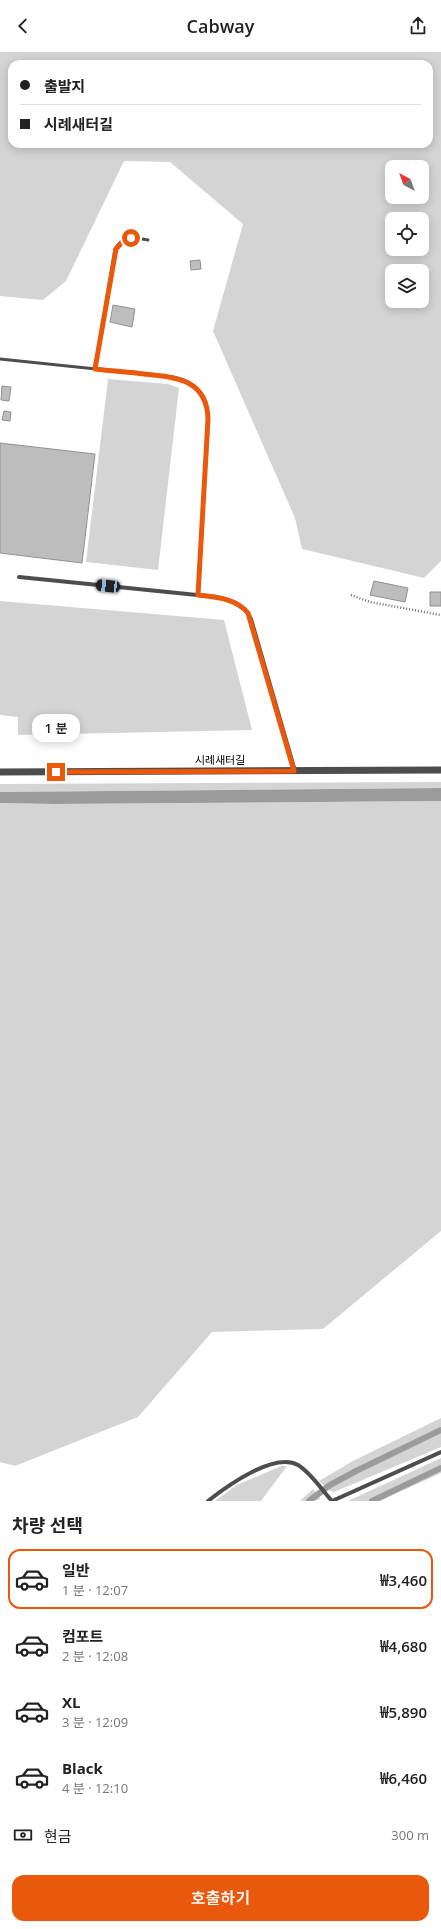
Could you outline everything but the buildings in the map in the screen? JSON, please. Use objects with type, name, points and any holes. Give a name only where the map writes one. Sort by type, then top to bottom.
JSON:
[{"type":"street","points":[[19,577],[198,595],[229,600],[239,605],[248,613],[294,771]]},
{"type":"street","name":"시례새터길","points":[[0,772],[441,770]]},
{"type":"street","points":[[208,1501],[235,1481],[273,1464],[284,1462],[300,1466],[332,1501],[441,1452]]},
{"type":"lane","points":[[95,369],[116,249],[126,239],[136,238],[148,240]]},
{"type":"lane","points":[[0,359],[181,379],[200,392],[206,403],[208,419],[198,595]]},
{"type":"path","points":[[351,595],[377,603],[441,614]]},
{"type":"shaded area","points":[[0,52],[441,52],[441,561],[424,578],[302,549],[295,518],[213,331],[243,224],[170,162],[124,161],[66,281],[43,300],[0,296]]},
{"type":"shaded area","points":[[108,379],[168,384],[179,388],[158,570],[86,562]]},
{"type":"shaded area","points":[[0,601],[224,620],[252,730],[18,735],[18,717],[0,715]]},
{"type":"shaded area","points":[[441,782],[441,788],[0,792],[0,784]]},
{"type":"shaded area","points":[[441,788],[441,801],[54,804],[0,803],[0,792]]},
{"type":"shaded area","points":[[441,801],[441,1231],[323,1329],[212,1332],[138,1417],[15,1466],[0,1462],[0,803],[54,804]]},
{"type":"shaded area","points":[[441,1418],[441,1447],[334,1492],[330,1491],[319,1481],[351,1462]]},
{"type":"shaded area","points":[[441,1458],[441,1473],[380,1501],[348,1501]]},
{"type":"shaded area","points":[[281,1466],[287,1466],[261,1501],[215,1501],[237,1485]]},
{"type":"shaded area","points":[[313,1489],[320,1497],[319,1500],[300,1501]]},
{"type":"waterway","points":[[309,1501],[330,1485],[441,1430]]},
{"type":"waterway","points":[[372,1501],[441,1468]]},
{"type":"route","points":[[56,772],[294,771],[251,619],[248,613],[244,608],[229,600],[198,595],[208,419],[208,411],[204,397],[188,382],[181,379],[95,369],[116,249],[118,245],[126,239],[131,238]]}]
